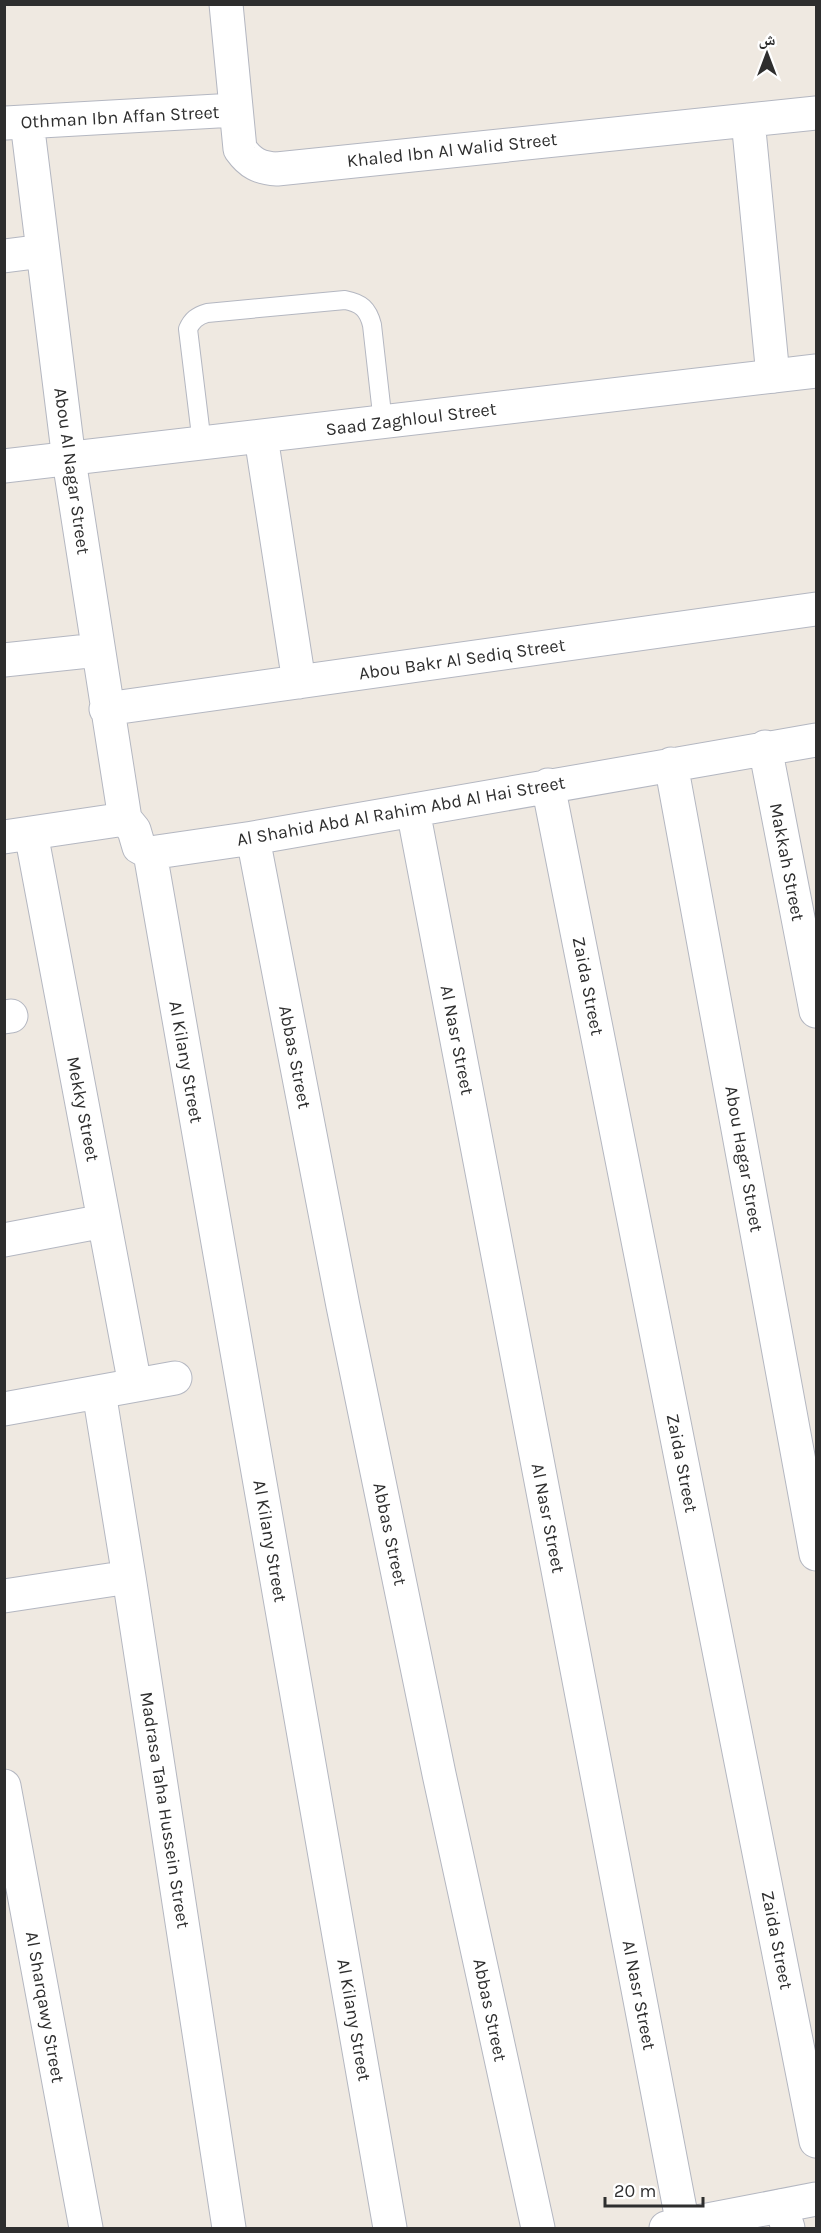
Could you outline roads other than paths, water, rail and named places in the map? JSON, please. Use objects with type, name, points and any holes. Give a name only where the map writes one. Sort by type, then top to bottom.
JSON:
[{"type":"street","name":"Khaled Ibn Al Walid Street","points":[[226,4],[240,149],[249,161],[262,168],[816,112]]},
{"type":"street","name":"Othman Ibn Affan Street","points":[[16,123],[235,110]]},
{"type":"street","points":[[748,120],[773,376]]},
{"type":"street","name":"Abou Al Nagar Street","points":[[16,123],[43,251],[69,460],[106,709],[125,819]]},
{"type":"street","points":[[4,256],[43,251]]},
{"type":"street","name":"Saad Zaghloul Street","points":[[4,466],[816,371]]},
{"type":"street","points":[[261,437],[299,682]]},
{"type":"street","name":"Abou Bakr Al Sediq Street","points":[[106,709],[816,609]]},
{"type":"street","points":[[4,660],[98,650]]},
{"type":"street","name":"Al Shahid Abd Al Rahim Abd Al Hai Street","points":[[150,853],[253,838],[765,747],[816,740]]},
{"type":"street","name":"Makkah Street","points":[[765,747],[816,1011]]},
{"type":"street","name":"Abou Hagar Street","points":[[671,764],[816,1554]]},
{"type":"street","name":"Zaida Street","points":[[548,785],[816,2141]]},
{"type":"street","name":"Al Nasr Street","points":[[412,810],[674,2227]]},
{"type":"street","points":[[18,835],[125,819],[131,824],[139,847],[150,853]]},
{"type":"street","name":"Mekky Street","points":[[18,835],[104,1221],[135,1385]]},
{"type":"street","name":"Abbas Street","points":[[253,838],[343,1306],[439,1774],[538,2229]]},
{"type":"street","name":"Al Kilany Street","points":[[150,853],[390,2229]]},
{"type":"street","points":[[4,1240],[104,1221]]},
{"type":"street","points":[[4,1409],[176,1378]]},
{"type":"street","name":"Madrasa Taha Hussein Street","points":[[99,1392],[229,2229]]},
{"type":"street","points":[[4,1596],[129,1577]]},
{"type":"street","name":"Al Sharqawy Street","points":[[4,1786],[86,2229]]},
{"type":"street","points":[[674,2227],[785,2218],[816,2199]]},
{"type":"lane","points":[[202,444],[188,329],[198,315],[207,313],[345,300],[364,307],[372,325],[383,423]]}]
